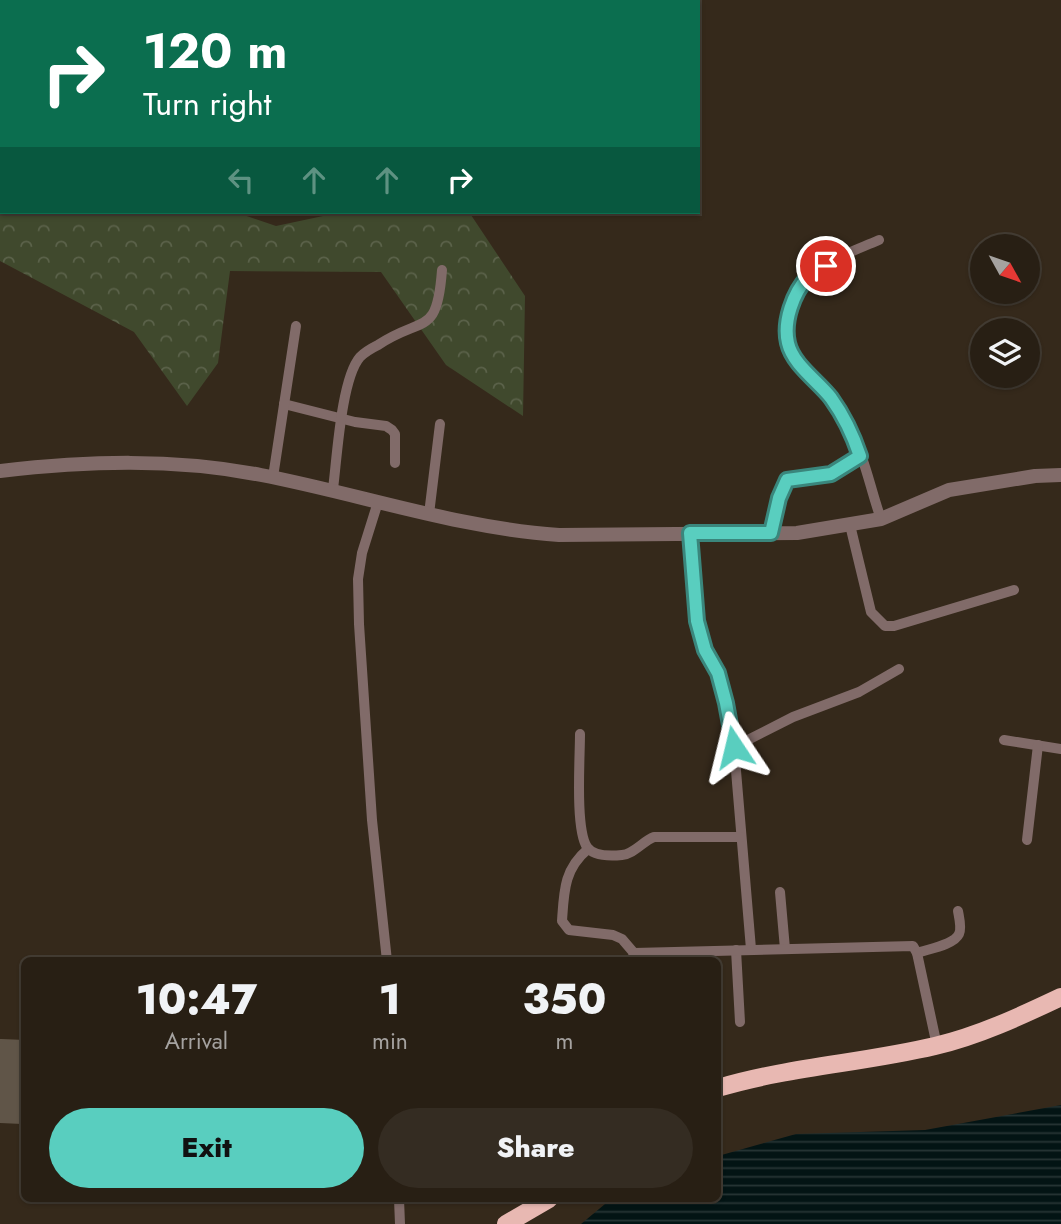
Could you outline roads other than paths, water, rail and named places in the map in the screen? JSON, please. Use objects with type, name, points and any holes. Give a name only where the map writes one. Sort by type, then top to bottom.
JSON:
[{"type":"highway","points":[[721,1087],[769,1075],[937,1045],[1004,1022],[1061,997]]},
{"type":"highway","points":[[506,1224],[544,1202]]},
{"type":"street","points":[[879,240],[842,255],[809,276],[794,296],[788,344],[797,360],[831,399],[852,433],[881,519]]},
{"type":"street","points":[[332,489],[354,367],[361,355],[384,341],[421,326],[431,318],[437,307],[442,270]]},
{"type":"street","points":[[273,477],[296,326]]},
{"type":"street","points":[[284,404],[343,419],[386,426],[392,430],[396,440],[395,463]]},
{"type":"street","points":[[429,514],[440,424]]},
{"type":"street","points":[[771,533],[779,498],[787,480],[831,474],[860,456]]},
{"type":"street","points":[[0,471],[150,462],[208,467],[332,489],[429,514],[530,533],[559,535],[797,533],[881,519],[949,490],[1035,476],[1061,475]]},
{"type":"street","points":[[378,502],[362,553],[358,579],[371,806],[387,957]]},
{"type":"street","points":[[850,525],[871,612],[885,626],[894,626],[1014,590]]},
{"type":"street","points":[[690,533],[697,621],[705,650],[718,673],[734,747],[751,950]]},
{"type":"street","points":[[734,747],[793,717],[859,692],[899,668]]},
{"type":"street","points":[[580,734],[580,810],[583,837],[588,849],[597,854],[621,855],[654,837],[741,837]]},
{"type":"street","points":[[1004,740],[1061,749]]},
{"type":"street","points":[[1027,839],[1038,745]]},
{"type":"street","points":[[588,849],[575,860],[563,896],[562,921],[569,930],[617,936],[633,957],[736,950],[913,946],[917,953],[937,1045]]},
{"type":"street","points":[[780,892],[785,949]]},
{"type":"street","points":[[917,953],[949,942],[958,935],[961,931],[958,911]]},
{"type":"street","points":[[736,950],[740,1022]]},
{"type":"street","points":[[399,1202],[400,1224]]}]
